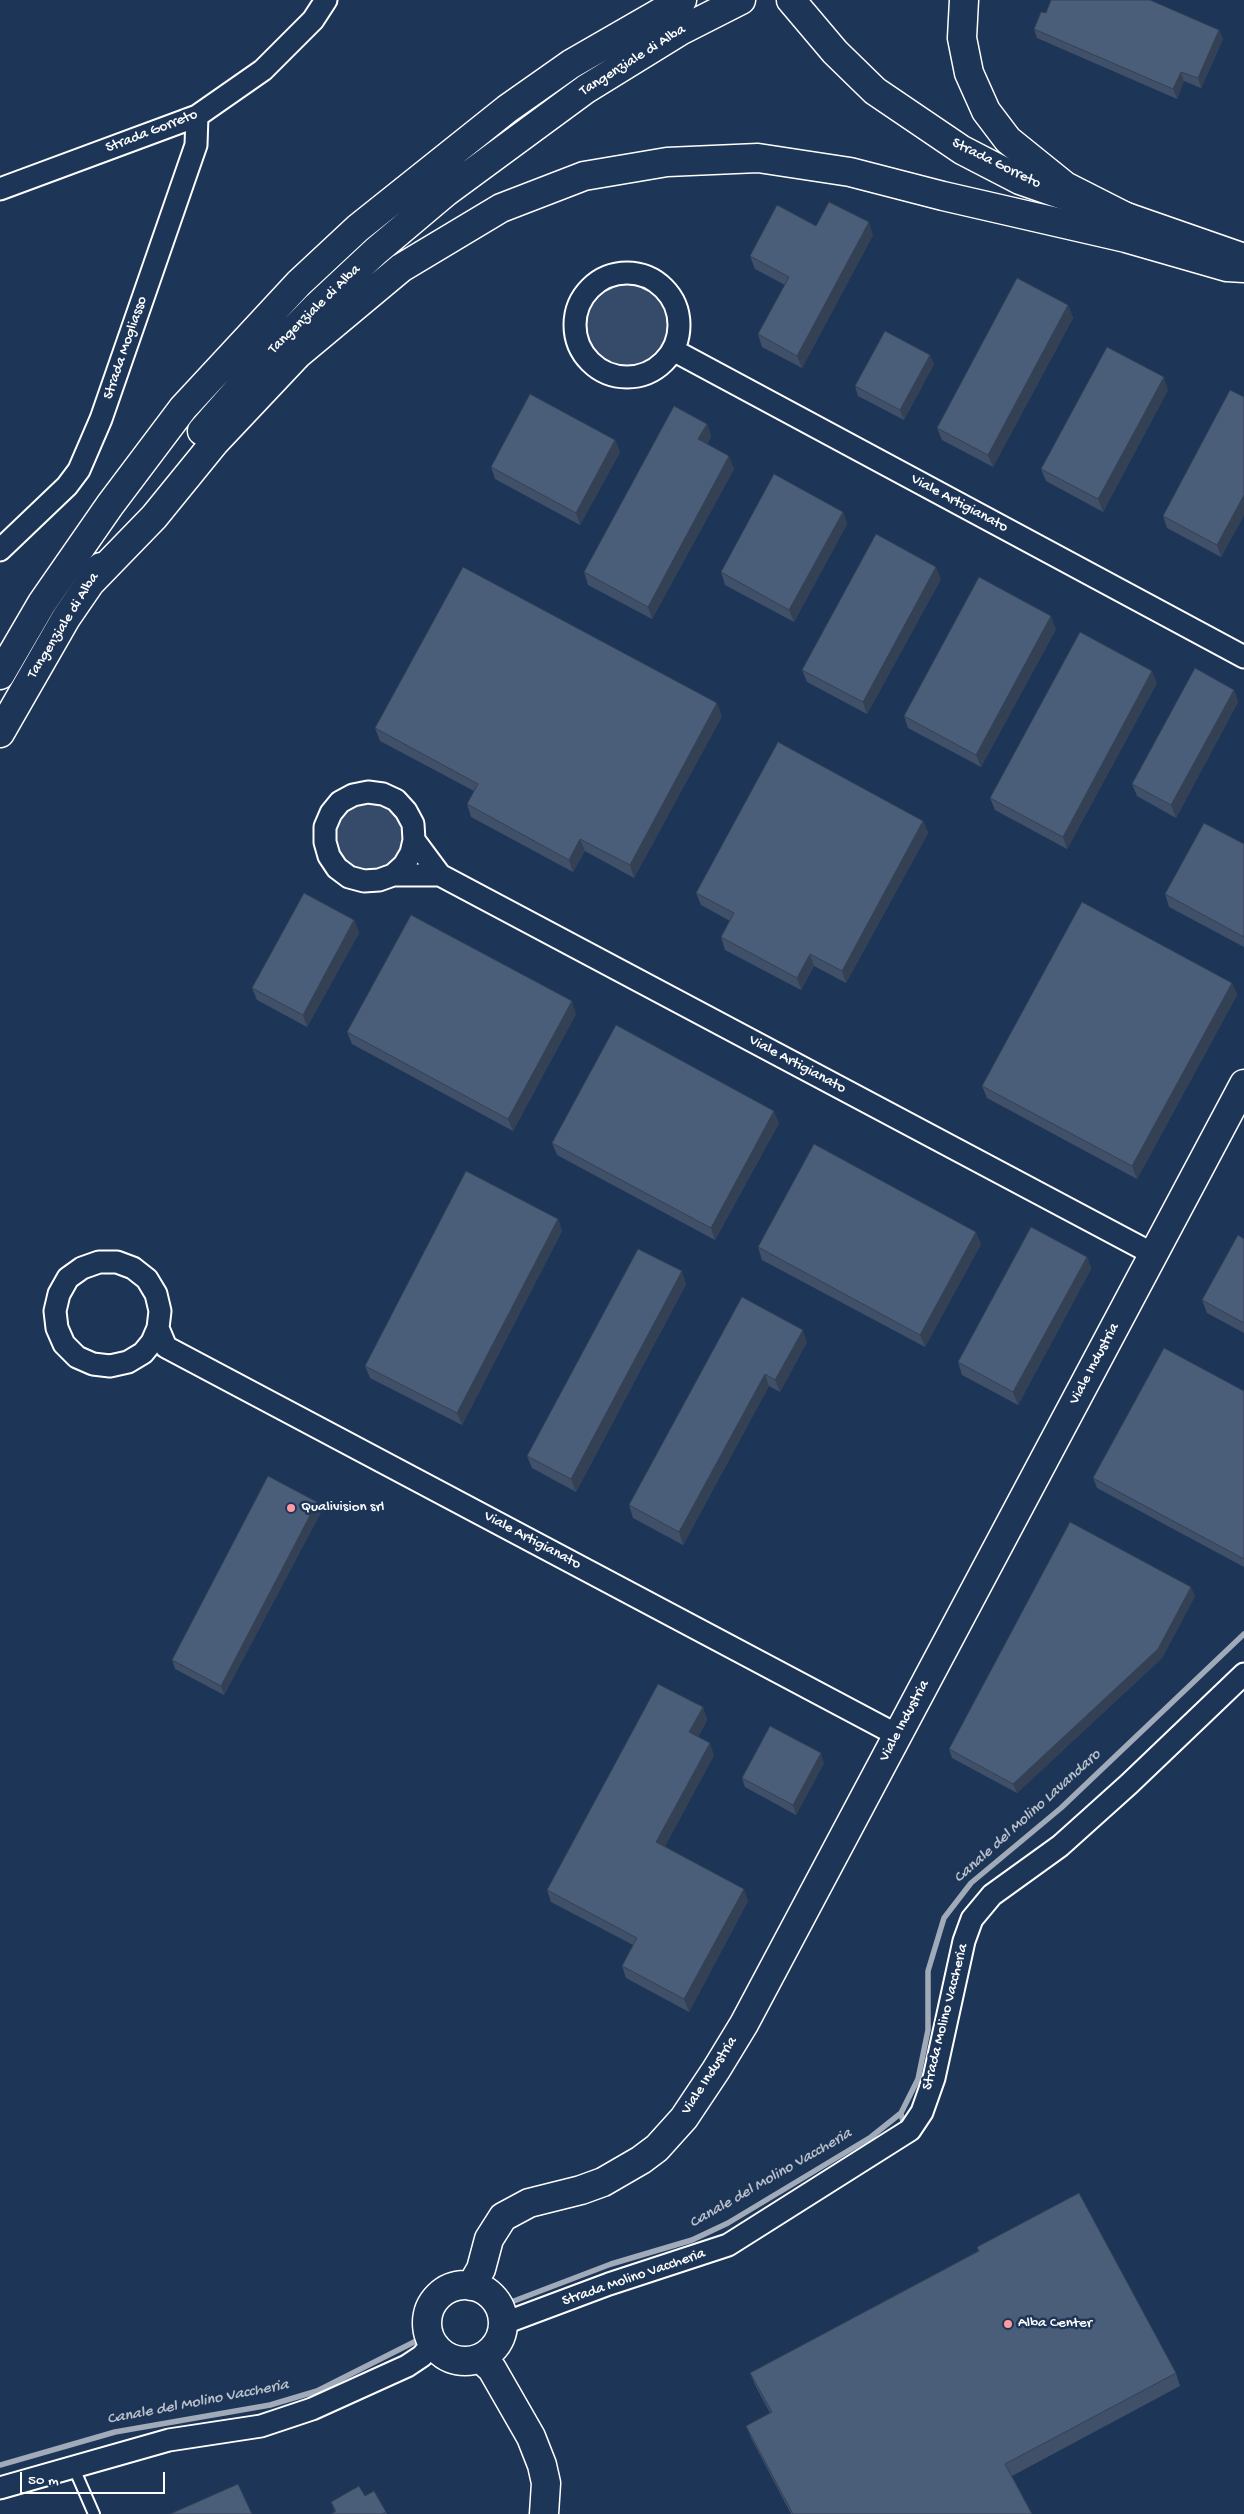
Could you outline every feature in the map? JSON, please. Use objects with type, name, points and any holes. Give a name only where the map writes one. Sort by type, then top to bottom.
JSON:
[{"type":"main road","name":"Tangenziale di Alba","points":[[0,675],[42,603],[110,504],[183,408],[299,283],[358,228],[507,109],[571,64],[682,0]]},
{"type":"main road","name":"Tangenziale di Alba","points":[[0,733],[66,618],[135,516],[211,420],[284,339],[376,251],[446,192],[586,89],[680,32],[741,0]]},
{"type":"main road","points":[[964,0],[962,38],[969,73],[986,111],[1008,140],[1065,186],[1128,218]]},
{"type":"main road","name":"Strada Gorreto","points":[[796,6],[835,52],[875,91],[962,150],[1020,180],[1244,258]]},
{"type":"main road","points":[[90,583],[154,517],[215,442],[298,354],[401,268],[501,208],[584,176],[668,162],[758,158],[850,172],[943,196],[1126,238],[1227,267],[1244,268]]},
{"type":"main road","name":"Viale Industria","points":[[478,2282],[489,2239],[503,2217],[529,2203],[581,2190],[621,2173],[657,2148],[684,2118],[744,2024],[1244,1084]]},
{"type":"main road","points":[[478,2282],[498,2304],[507,2318],[501,2334],[487,2359],[459,2361],[431,2351],[427,2323],[433,2302],[449,2289],[478,2282]]},
{"type":"main road","points":[[487,2359],[531,2437],[542,2465],[547,2499],[544,2514]]},
{"type":"street","name":"Strada Gorreto","points":[[0,189],[197,116],[263,70],[313,20],[326,0]]},
{"type":"street","name":"Strada Mogliasso","points":[[0,550],[67,486],[79,470],[102,420],[196,145],[197,116]]},
{"type":"street","points":[[631,272],[648,276],[663,286],[674,300],[679,316],[679,334],[674,350],[663,364],[648,373],[631,377],[614,376],[598,369],[585,357],[577,342],[574,325],[577,308],[585,293],[598,281],[614,274],[631,272]]},
{"type":"street","name":"Viale Artigianato","points":[[674,350],[1244,657]]},
{"type":"street","points":[[392,875],[407,860],[414,840],[413,824],[406,811],[396,800],[383,794],[368,792],[354,794],[340,802],[331,813],[325,827],[325,842],[329,856],[337,868],[350,877],[364,881],[379,880],[392,875],[440,875]]},
{"type":"street","points":[[414,840],[440,875]]},
{"type":"street","name":"Viale Artigianato","points":[[440,875],[1153,1254]]},
{"type":"street","points":[[99,1262],[116,1262],[133,1268],[147,1279],[156,1294],[160,1311],[162,1338],[152,1342],[143,1353],[128,1362],[110,1366],[93,1364],[77,1357],[64,1344],[57,1328],[55,1311],[59,1294],[68,1278],[82,1268],[99,1262]]},
{"type":"street","name":"Viale Artigianato","points":[[162,1338],[897,1735]]},
{"type":"street","name":"Strada Molino Vaccheria","points":[[507,2318],[532,2314],[609,2284],[728,2245],[910,2130],[922,2112],[934,2078],[945,2019],[964,1941],[972,1919],[992,1896],[1060,1846],[1244,1674]]},
{"type":"street","points":[[0,2488],[169,2440],[260,2426],[312,2409],[407,2366],[431,2351]]},
{"type":"lane","points":[[73,2466],[94,2514]]},
{"type":"shaded area","points":[[624,278],[642,282],[657,292],[667,307],[671,325],[667,343],[657,358],[642,368],[624,372],[606,368],[591,358],[581,343],[577,325],[581,307],[591,292],[606,282]]},
{"type":"shaded area","points":[[369,803],[382,806],[392,813],[399,823],[402,836],[399,849],[392,859],[382,866],[369,869],[356,866],[346,859],[339,849],[336,836],[339,823],[346,813],[356,806]]},
{"type":"building","points":[[1051,0],[1150,0],[1219,30],[1198,78],[1181,72],[1173,89],[1034,29],[1041,12],[1046,13]]},
{"type":"building","points":[[829,202],[869,222],[797,356],[758,334],[789,277],[750,256],[777,205],[816,226]]},
{"type":"building","points":[[1017,278],[1068,305],[988,455],[937,428]]},
{"type":"building","points":[[885,331],[930,355],[900,410],[855,386]]},
{"type":"building","points":[[1107,347],[1164,377],[1098,499],[1041,469]]},
{"type":"building","points":[[1230,390],[1244,397],[1244,495],[1217,545],[1163,516]]},
{"type":"building","points":[[530,394],[615,440],[576,513],[491,467]]},
{"type":"building","points":[[674,406],[707,424],[698,439],[729,456],[648,607],[584,572]]},
{"type":"building","points":[[774,474],[843,512],[789,610],[721,572]]},
{"type":"building","points":[[876,534],[936,567],[863,702],[802,670]]},
{"type":"building","points":[[463,567],[717,703],[630,865],[580,839],[569,860],[467,804],[478,784],[375,728]]},
{"type":"building","points":[[979,577],[1051,616],[976,755],[904,716]]},
{"type":"building","points":[[1080,632],[1152,671],[1063,837],[990,798]]},
{"type":"building","points":[[1195,668],[1234,690],[1171,805],[1132,784]]},
{"type":"building","points":[[778,742],[923,821],[842,971],[810,954],[797,978],[721,937],[734,913],[696,893]]},
{"type":"building","points":[[1204,823],[1244,844],[1244,937],[1165,894]]},
{"type":"building","points":[[304,893],[354,920],[303,1015],[252,988]]},
{"type":"building","points":[[1082,902],[1232,983],[1132,1166],[982,1086]]},
{"type":"building","points":[[411,915],[572,1001],[508,1119],[347,1032]]},
{"type":"building","points":[[616,1025],[774,1111],[711,1228],[552,1143]]},
{"type":"building","points":[[814,1144],[976,1232],[920,1335],[758,1247]]},
{"type":"building","points":[[466,1171],[558,1219],[457,1413],[365,1366]]},
{"type":"building","points":[[1031,1227],[1087,1257],[1013,1392],[958,1362]]},
{"type":"building","points":[[1238,1235],[1244,1239],[1244,1323],[1202,1300]]},
{"type":"building","points":[[638,1249],[682,1271],[571,1479],[527,1456]]},
{"type":"building","points":[[742,1297],[803,1330],[775,1380],[765,1374],[679,1532],[629,1505]]},
{"type":"building","points":[[1164,1348],[1244,1391],[1244,1559],[1093,1478]]},
{"type":"building","points":[[268,1476],[317,1502],[221,1686],[172,1660]]},
{"type":"building","points":[[1070,1522],[1191,1587],[1158,1649],[1013,1784],[949,1749]]},
{"type":"building","points":[[658,1684],[703,1707],[689,1732],[710,1743],[656,1842],[744,1889],[684,1999],[622,1966],[637,1938],[547,1890]]},
{"type":"building","points":[[770,1726],[821,1753],[793,1805],[742,1778]]},
{"type":"building","name":"Alba Center","points":[[1079,2193],[1176,2373],[1005,2464],[1032,2514],[793,2514],[746,2426],[772,2412],[750,2373],[979,2251],[977,2247]]},
{"type":"building","points":[[238,2484],[252,2514],[170,2514]]},
{"type":"building","points":[[359,2486],[365,2496],[374,2491],[386,2512],[382,2514],[331,2514],[336,2511],[331,2502]]},
{"type":"waterway","name":"Canale del Molino Lavandaro","points":[[903,2122],[901,2113],[918,2079],[928,2030],[928,1971],[944,1918],[971,1883],[1061,1808],[1244,1634]]},
{"type":"waterway","name":"Canale del Molino Vaccheria","points":[[506,2304],[611,2264],[692,2240],[728,2223],[871,2137],[901,2113]]},
{"type":"waterway","name":"Canale del Molino Vaccheria","points":[[0,2465],[115,2432],[270,2405],[317,2391],[422,2338]]},
{"type":"place","name":"Qualivision srl","points":[[291,1508]]},
{"type":"place","name":"Alba Center","points":[[1008,2324]]}]
